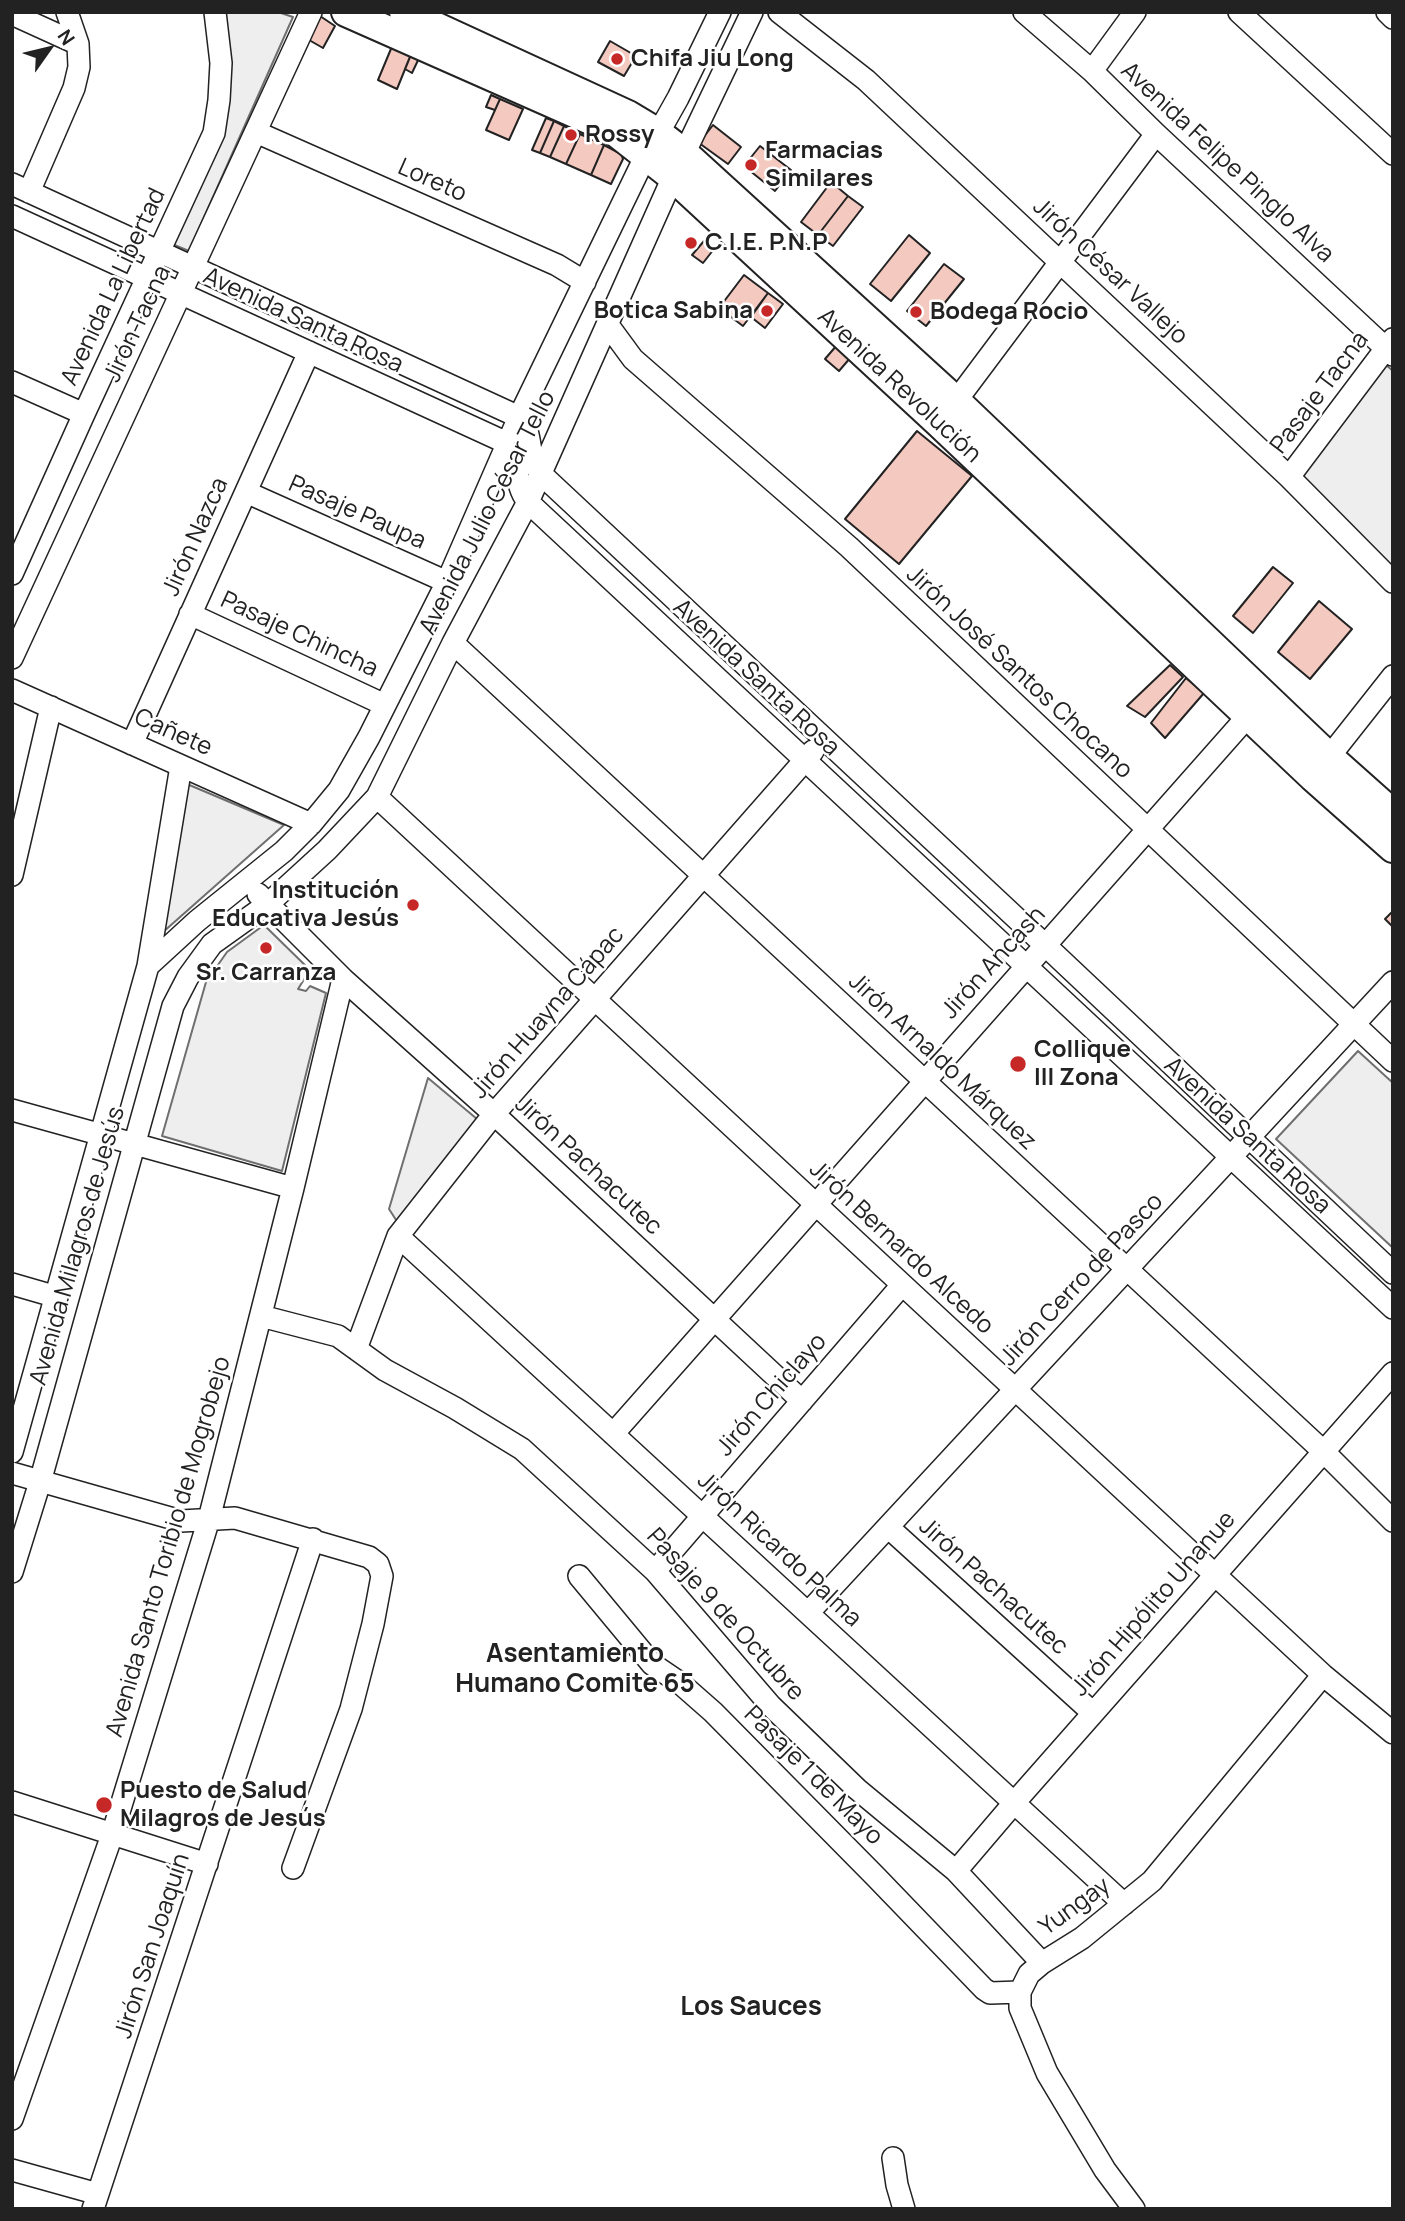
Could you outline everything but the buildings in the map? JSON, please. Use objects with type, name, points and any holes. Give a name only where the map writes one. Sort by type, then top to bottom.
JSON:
[{"type":"main road","name":"Avenida Revolución","points":[[346,12],[612,130],[652,144]]},
{"type":"main road","name":"Avenida Revolución","points":[[404,12],[628,115],[652,144],[956,401],[1329,757],[1393,814]]},
{"type":"main road","name":"Avenida Revolución","points":[[679,166],[949,432],[1313,777],[1393,848]]},
{"type":"street","points":[[21,188],[74,88],[79,67],[78,44],[67,12]]},
{"type":"street","name":"Avenida La Libertad","points":[[12,574],[214,133],[222,63],[215,12]]},
{"type":"street","name":"Jirón Tacna","points":[[12,658],[311,12]]},
{"type":"street","name":"Avenida Julio César Tello","points":[[171,944],[284,851],[312,824],[340,790],[447,582],[519,417],[652,144],[720,12]]},
{"type":"street","name":"Avenida Julio César Tello","points":[[188,977],[212,944],[268,904],[327,850],[377,797],[453,643],[528,502],[679,166],[752,12]]},
{"type":"street","name":"Jirón César Vallejo","points":[[779,12],[866,80],[1061,261],[1289,477],[1393,582]]},
{"type":"street","name":"Avenida Felipe Pinglo Alva","points":[[1024,12],[1092,71],[1156,134],[1391,347]]},
{"type":"street","points":[[1092,71],[1135,12]]},
{"type":"street","points":[[1240,12],[1393,154]]},
{"type":"street","points":[[1387,12],[1393,18]]},
{"type":"street","points":[[12,14],[78,44]]},
{"type":"street","name":"Loreto","points":[[256,132],[557,265],[585,282]]},
{"type":"street","points":[[956,401],[1156,134]]},
{"type":"street","name":"Avenida Santa Rosa","points":[[21,188],[519,417],[527,426],[533,464],[541,474],[1393,1273]]},
{"type":"street","name":"Avenida Santa Rosa","points":[[12,216],[507,443],[513,452],[519,491],[528,502],[1393,1308]]},
{"type":"street","name":"Jirón José Santos Chocano","points":[[608,325],[633,359],[849,547],[1393,1061]]},
{"type":"street","name":"Pasaje Tacna","points":[[1289,477],[1391,347]]},
{"type":"street","name":"Jirón Nazca","points":[[132,744],[309,352]]},
{"type":"street","points":[[12,382],[84,414]]},
{"type":"street","name":"Pasaje Paupa","points":[[246,492],[447,582]]},
{"type":"street","name":"Pasaje Chincha","points":[[191,614],[385,705]]},
{"type":"street","name":"Jirón Arnaldo Márquez","points":[[453,643],[1324,1452],[1393,1521]]},
{"type":"street","points":[[1329,757],[1393,676]]},
{"type":"street","name":"Cañete","points":[[12,690],[312,824]]},
{"type":"street","points":[[12,875],[16,841],[51,707]]},
{"type":"street","name":"Jirón Ancash","points":[[613,1434],[1248,716]]},
{"type":"street","name":"Jirón Huayna Cápac","points":[[356,1349],[398,1236],[494,1114],[824,739]]},
{"type":"street","points":[[148,967],[181,765]]},
{"type":"street","name":"Jirón Bernardo Alcedo","points":[[377,797],[1323,1675],[1393,1733]]},
{"type":"street","name":"Jirón Pachacutec","points":[[246,883],[343,979],[494,1114],[802,1401]]},
{"type":"street","name":"Avenida Milagros de Jesús","points":[[13,1446],[148,967],[171,944]]},
{"type":"street","name":"Avenida Milagros de Jesús","points":[[12,1572],[40,1482],[173,1006],[188,977]]},
{"type":"street","name":"Avenida Santo Toribio de Mogrobejo","points":[[12,2119],[112,1835],[209,1519],[343,979]]},
{"type":"street","name":"Jirón Cerro de Pasco","points":[[808,1613],[1393,982]]},
{"type":"street","points":[[12,1110],[293,1188]]},
{"type":"street","name":"Jirón Ricardo Palma","points":[[398,1236],[1124,1904]]},
{"type":"street","points":[[12,1284],[57,1297]]},
{"type":"street","name":"Jirón Chiclayo","points":[[655,1572],[902,1285]]},
{"type":"street","name":"Pasaje 9 de Octubre","points":[[261,1316],[338,1336],[385,1370],[522,1449],[655,1572],[771,1706],[857,1789],[956,1871],[1042,1962]]},
{"type":"street","name":"Jirón Hipólito Unanue","points":[[956,1871],[1393,1373]]},
{"type":"street","points":[[12,1473],[181,1521],[235,1518],[369,1557],[378,1564],[382,1576],[373,1624],[351,1709],[293,1868]]},
{"type":"street","name":"Jirón Pachacutec","points":[[888,1527],[1093,1713]]},
{"type":"street","name":"Jirón San Joaquín","points":[[96,2201],[313,1539]]},
{"type":"street","name":"Pasaje 1 de Mayo","points":[[579,1577],[652,1664],[680,1683],[713,1712],[984,1989],[990,1993],[1020,1992]]},
{"type":"street","name":"Yungay","points":[[1020,1992],[1029,1974],[1042,1962],[1082,1938],[1152,1881],[1323,1675]]},
{"type":"street","points":[[12,1802],[207,1864]]},
{"type":"street","points":[[1020,1992],[1020,2008],[1047,2073],[1105,2170],[1134,2209]]},
{"type":"street","points":[[893,2158],[904,2209]]},
{"type":"street","points":[[12,2169],[96,2201]]},
{"type":"shaded area","points":[[224,12],[278,12],[293,17],[189,251],[172,244],[222,128]]},
{"type":"shaded area","points":[[1385,364],[1393,371],[1393,568],[1301,474]]},
{"type":"shaded area","points":[[187,784],[284,825],[162,933]]},
{"type":"shaded area","points":[[264,925],[310,970],[298,989],[306,991],[310,986],[326,993],[282,1171],[162,1136],[206,982],[227,952]]},
{"type":"shaded area","points":[[1358,1051],[1393,1083],[1393,1248],[1276,1139]]},
{"type":"shaded area","points":[[428,1078],[477,1119],[398,1223],[389,1209]]},
{"type":"place","name":"Chifa Jiu Long","points":[[617,59]]},
{"type":"place","name":"Rossy","points":[[571,135]]},
{"type":"place","name":"Farmacias Similares","points":[[751,165]]},
{"type":"place","name":"C.I.E. P.N.P","points":[[691,243]]},
{"type":"place","name":"Botica Sabina","points":[[767,311]]},
{"type":"place","name":"Bodega Rocio","points":[[916,312]]},
{"type":"place","name":"Institución Educativa Jesús","points":[[413,905]]},
{"type":"place","name":"Sr. Carranza","points":[[266,948]]},
{"type":"place","name":"Collique III Zona","points":[[1018,1064]]},
{"type":"place","name":"Puesto de Salud Milagros de Jesús","points":[[104,1805]]},
{"type":"district","name":"Asentamiento Humano Comite 65","points":[[575,1670]]},
{"type":"district","name":"Los Sauces","points":[[751,2008]]}]
